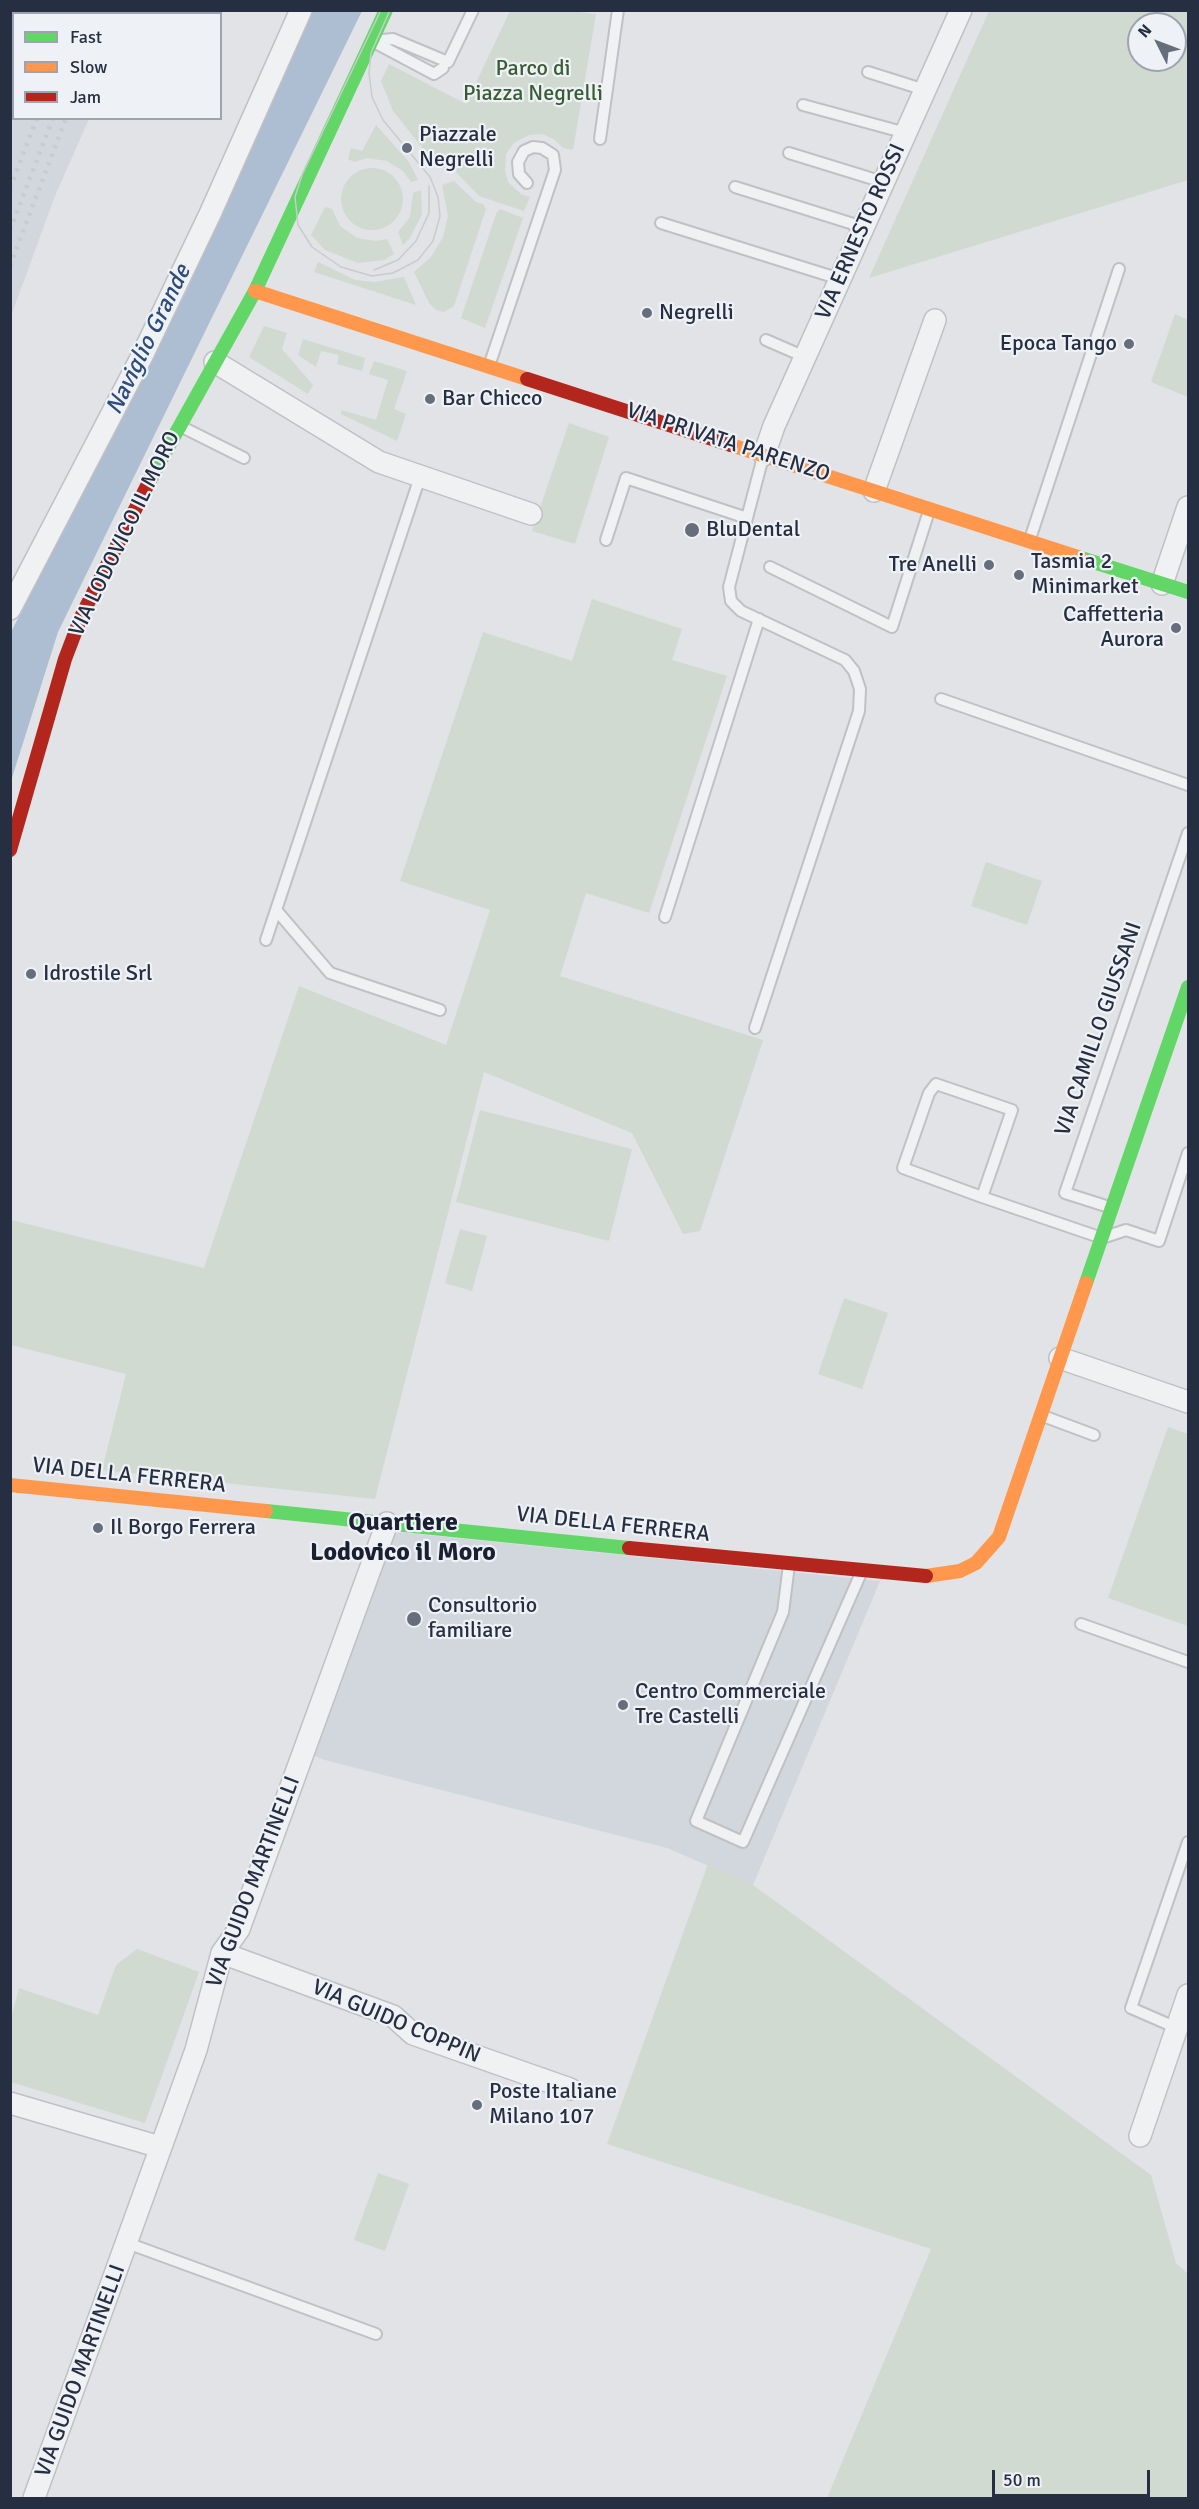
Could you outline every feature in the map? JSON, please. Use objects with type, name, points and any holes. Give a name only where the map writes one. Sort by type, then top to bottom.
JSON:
[{"type":"street","points":[[10,609],[142,356],[210,214],[301,10]]},
{"type":"street","name":"VIA LODOVICO IL MORO","points":[[10,850],[64,659],[81,616],[179,426],[255,291],[386,10]]},
{"type":"street","name":"VIA ERNESTO ROSSI","points":[[764,455],[805,357],[961,10]]},
{"type":"street","name":"VIA PRIVATA PARENZO","points":[[255,291],[1188,592]]},
{"type":"street","points":[[874,491],[935,321]]},
{"type":"street","points":[[215,362],[379,462],[531,514]]},
{"type":"street","points":[[1162,584],[1188,507]]},
{"type":"street","points":[[1041,1416],[1188,987]]},
{"type":"street","points":[[1060,1358],[1188,1402]]},
{"type":"street","name":"VIA DELLA FERRERA","points":[[10,1485],[920,1577],[960,1571],[975,1563],[999,1537],[1041,1416]]},
{"type":"street","name":"VIA GUIDO MARTINELLI","points":[[34,2499],[196,2050],[222,1953],[239,1929],[387,1523]]},
{"type":"street","name":"VIA GUIDO COPPIN","points":[[222,1953],[392,2015],[413,2034],[570,2090]]},
{"type":"street","points":[[1140,2136],[1188,1995]]},
{"type":"street","points":[[10,2103],[160,2147]]},
{"type":"lane","points":[[372,41],[393,39],[448,62],[473,10]]},
{"type":"lane","points":[[600,139],[618,10]]},
{"type":"lane","points":[[372,41],[434,74],[443,68]]},
{"type":"lane","points":[[868,72],[925,90]]},
{"type":"lane","points":[[803,105],[906,133]]},
{"type":"lane","points":[[489,367],[555,170],[553,155],[542,148],[533,147],[524,151],[518,162],[519,174],[527,183]]},
{"type":"lane","points":[[789,153],[884,182]]},
{"type":"lane","points":[[735,187],[863,227]]},
{"type":"lane","points":[[661,223],[840,279]]},
{"type":"lane","points":[[1029,541],[1119,269]]},
{"type":"lane","points":[[766,340],[805,357]]},
{"type":"lane","points":[[179,426],[244,458]]},
{"type":"lane","points":[[755,1028],[859,711],[860,689],[854,671],[845,660],[741,611],[731,601],[729,587],[764,455]]},
{"type":"lane","points":[[266,940],[420,477]]},
{"type":"lane","points":[[606,540],[626,478],[747,518]]},
{"type":"lane","points":[[770,567],[892,627],[930,509]]},
{"type":"lane","points":[[665,917],[759,619]]},
{"type":"lane","points":[[941,699],[1188,785]]},
{"type":"lane","name":"VIA CAMILLO GIUSSANI","points":[[1112,1208],[1065,1192],[1188,833]]},
{"type":"lane","points":[[277,911],[330,973],[440,1010]]},
{"type":"lane","points":[[982,1197],[1012,1110],[936,1084],[930,1093],[903,1168],[982,1197],[1102,1238],[1126,1230],[1159,1241],[1188,1153]]},
{"type":"lane","points":[[1041,1416],[1094,1435]]},
{"type":"lane","points":[[789,1564],[783,1612],[696,1821],[743,1842],[861,1572]]},
{"type":"lane","points":[[1081,1624],[1188,1662]]},
{"type":"lane","points":[[1177,2028],[1131,2008],[1188,1842]]},
{"type":"lane","name":"VIA GUIDO MARTINELLI","points":[[127,2243],[376,2334]]},
{"type":"shaded area","points":[[11,10],[104,10],[110,12],[12,12],[12,120],[89,120],[55,196],[11,316]]},
{"type":"shaded area","points":[[386,1531],[880,1581],[753,1885],[667,1848],[325,1760],[307,1753]]},
{"type":"green space","name":"Parco di Piazza Negrelli","points":[[510,11],[571,11],[596,14],[573,150],[563,148],[554,139],[542,134],[529,135],[514,143],[506,154],[505,171],[508,182],[521,194],[530,197],[524,211],[479,196],[456,172],[437,166],[393,111],[381,81],[389,64],[466,104]]},
{"type":"green space","points":[[989,11],[1188,11],[1188,180],[869,278]]},
{"type":"green space","points":[[376,125],[409,162],[418,180],[411,182],[403,171],[387,161],[367,158],[354,162],[348,159],[351,148],[362,151]]},
{"type":"green space","points":[[372,168],[389,173],[394,177],[398,182],[403,199],[398,216],[394,221],[389,225],[372,230],[355,225],[350,221],[346,216],[341,199],[346,182],[350,177],[355,173]]},
{"type":"green space","points":[[454,181],[486,209],[454,306],[444,312],[436,310],[429,303],[414,272],[431,257],[443,237],[448,216],[442,185]]},
{"type":"green space","points":[[421,190],[422,214],[410,238],[403,245],[398,232],[410,217],[413,193]]},
{"type":"green space","points":[[325,207],[332,209],[340,226],[357,238],[376,241],[387,239],[394,254],[384,260],[358,263],[325,250],[311,235]]},
{"type":"green space","points":[[500,209],[523,218],[485,328],[461,318],[496,214]]},
{"type":"green space","points":[[318,262],[355,280],[374,282],[404,277],[416,305],[314,272]]},
{"type":"green space","points":[[1175,314],[1188,320],[1188,397],[1151,382]]},
{"type":"green space","points":[[264,326],[287,333],[282,349],[313,385],[308,394],[249,357]]},
{"type":"green space","points":[[303,339],[365,358],[362,371],[337,364],[339,355],[321,351],[316,367],[298,355]]},
{"type":"green space","points":[[374,361],[407,371],[394,409],[406,414],[397,441],[341,414],[341,410],[376,420],[388,380],[369,374]]},
{"type":"green space","points":[[569,423],[609,437],[575,544],[532,531]]},
{"type":"green space","points":[[592,599],[682,629],[672,660],[727,676],[649,913],[586,893],[560,976],[763,1040],[700,1231],[683,1234],[632,1133],[484,1072],[375,1499],[102,1470],[126,1374],[11,1345],[11,1220],[204,1268],[299,986],[446,1045],[490,910],[400,881],[483,632],[572,661]]},
{"type":"green space","points":[[986,862],[1042,881],[1027,925],[971,906]]},
{"type":"green space","points":[[480,1110],[632,1149],[609,1241],[456,1202]]},
{"type":"green space","points":[[460,1229],[487,1236],[472,1291],[445,1283]]},
{"type":"green space","points":[[844,1298],[888,1313],[862,1389],[818,1374]]},
{"type":"green space","points":[[1168,1427],[1188,1434],[1188,1626],[1108,1598]]},
{"type":"green space","points":[[708,1864],[753,1885],[1151,2175],[1176,2263],[1188,2274],[1188,2498],[827,2498],[931,2249],[607,2144]]},
{"type":"green space","points":[[137,1949],[199,1972],[145,2123],[11,2082],[11,2018],[19,1988],[98,2015],[116,1965]]},
{"type":"green space","points":[[378,2173],[409,2184],[385,2251],[354,2240]]},
{"type":"water","points":[[312,11],[362,11],[58,632],[11,781],[11,632],[186,292]]},
{"type":"tram line","points":[[381,10],[302,175],[295,197],[298,225],[312,247],[341,267],[372,276],[393,273],[418,260],[433,241],[440,216],[438,197],[430,177],[383,120],[372,97],[369,73],[371,53],[390,10]]},
{"type":"tram line","points":[[374,270],[398,260],[416,241],[429,213],[429,186]]},
{"type":"railway","points":[[10,188],[36,120]]},
{"type":"railway","points":[[10,230],[52,120]]},
{"type":"railway","points":[[10,266],[65,120]]},
{"type":"traffic: fast","points":[[152,476],[255,291],[386,10]]},
{"type":"traffic: fast","points":[[1081,558],[1188,592]]},
{"type":"traffic: fast","points":[[1086,1283],[1188,987]]},
{"type":"traffic: fast","points":[[266,1511],[629,1548]]},
{"type":"traffic: slow","points":[[255,291],[527,379]]},
{"type":"traffic: slow","points":[[731,445],[1081,558]]},
{"type":"traffic: slow","points":[[926,1576],[960,1571],[976,1563],[999,1537],[1086,1283]]},
{"type":"traffic: slow","points":[[10,1485],[266,1511]]},
{"type":"traffic: jam","points":[[527,379],[731,445]]},
{"type":"traffic: jam","points":[[10,850],[65,659],[81,617],[152,476]]},
{"type":"traffic: jam","points":[[629,1548],[926,1576]]},
{"type":"place","name":"Piazzale Negrelli","points":[[407,148]]},
{"type":"place","name":"Negrelli","points":[[647,313]]},
{"type":"place","name":"Epoca Tango","points":[[1129,344]]},
{"type":"place","name":"Bar Chicco","points":[[430,399]]},
{"type":"place","name":"BluDental","points":[[692,530]]},
{"type":"place","name":"Tre Anelli","points":[[989,565]]},
{"type":"place","name":"Tasmia 2 Minimarket","points":[[1019,575]]},
{"type":"place","name":"Caffetteria Aurora","points":[[1176,628]]},
{"type":"place","name":"Idrostile Srl","points":[[31,974]]},
{"type":"place","name":"Il Borgo Ferrera","points":[[98,1528]]},
{"type":"place","name":"Consultorio familiare","points":[[414,1619]]},
{"type":"place","name":"Centro Commerciale Tre Castelli","points":[[623,1705]]},
{"type":"place","name":"Poste Italiane Milano 107","points":[[477,2105]]},
{"type":"district","name":"Quartiere Lodovico il Moro","points":[[403,1538]]},
{"type":"water label","name":"Naviglio Grande","points":[[149,340]]}]
